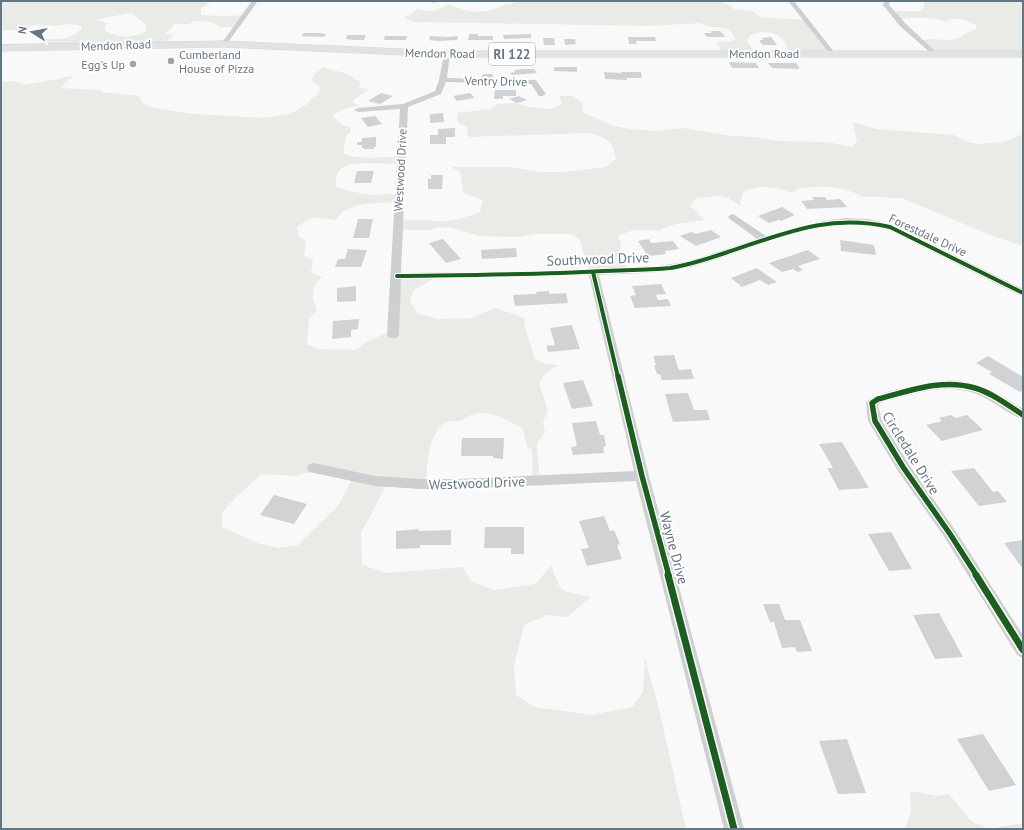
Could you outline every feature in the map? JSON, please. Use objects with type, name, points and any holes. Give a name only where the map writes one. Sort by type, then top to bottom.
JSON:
[{"type":"main road","name":"Mendon Road","points":[[1,48],[224,44],[348,51],[447,54],[1023,54]]},
{"type":"street","points":[[224,44],[255,1]]},
{"type":"street","points":[[791,1],[832,53]]},
{"type":"street","points":[[887,1],[886,4],[890,10],[914,36],[935,54]]},
{"type":"street","points":[[358,110],[404,106],[438,92],[443,80],[447,54]]},
{"type":"street","name":"Ventry Drive","points":[[443,80],[533,82],[542,94]]},
{"type":"street","name":"Westwood Drive","points":[[393,335],[397,276],[398,198],[404,106]]},
{"type":"street","points":[[733,217],[765,240]]},
{"type":"street","name":"Forestdale Drive","points":[[795,231],[836,221],[848,220],[881,224],[905,234],[1023,293]]},
{"type":"street","name":"Southwood Drive","points":[[397,276],[646,270],[680,266],[795,231]]},
{"type":"street","name":"Wayne Drive","points":[[593,272],[642,476],[656,522],[734,829]]},
{"type":"street","name":"Circledale Drive","points":[[1023,415],[985,392],[957,384],[941,384],[878,399],[872,403],[875,421],[903,467],[950,534],[1023,650]]},
{"type":"street","name":"Westwood Drive","points":[[314,468],[375,481],[420,484],[466,484],[642,476]]},
{"type":"shaded area","points":[[1,1],[210,1],[211,2],[201,8],[201,15],[248,15],[240,27],[220,27],[211,22],[195,21],[189,24],[173,24],[172,28],[164,34],[174,35],[164,43],[39,47],[45,39],[64,38],[77,33],[81,29],[81,26],[69,24],[55,26],[34,25],[21,30],[1,30]],"holes":[[[129,13],[133,14],[146,25],[146,31],[141,34],[131,36],[114,35],[104,30],[107,23],[95,20]]]},
{"type":"shaded area","points":[[517,1],[724,1],[724,3],[730,5],[734,9],[752,11],[760,17],[809,20],[834,52],[788,51],[787,45],[779,36],[767,32],[761,32],[749,36],[747,42],[756,53],[723,54],[716,42],[732,41],[736,39],[729,29],[707,26],[700,23],[651,26],[416,22],[406,19],[404,16],[410,15],[416,9],[433,11],[448,4],[460,9],[478,12],[491,10]]},
{"type":"shaded area","points":[[923,1],[1023,1],[1023,54],[937,54],[922,41],[931,39],[954,39],[975,30],[977,26],[957,19],[945,22],[929,18],[901,19],[893,11],[921,11],[924,8]]},
{"type":"shaded area","points":[[323,67],[343,73],[361,82],[359,87],[368,90],[352,101],[359,106],[342,110],[333,116],[342,125],[350,127],[351,132],[346,136],[343,154],[365,158],[402,156],[401,164],[374,163],[345,166],[338,173],[336,180],[336,187],[374,195],[387,194],[400,196],[400,202],[374,203],[356,206],[348,209],[336,220],[315,218],[307,220],[297,227],[299,237],[306,241],[304,256],[313,260],[311,272],[322,277],[318,281],[313,292],[317,310],[309,319],[307,344],[317,349],[357,350],[365,343],[394,329],[397,279],[436,277],[413,291],[410,301],[418,314],[438,319],[472,318],[495,308],[525,318],[524,325],[535,359],[545,364],[559,365],[545,373],[539,383],[548,411],[543,422],[545,432],[537,444],[540,483],[533,481],[532,450],[527,447],[523,429],[498,416],[485,413],[478,413],[468,416],[461,421],[445,423],[439,428],[431,443],[426,486],[387,484],[361,533],[362,565],[386,573],[463,567],[472,582],[495,590],[536,584],[551,565],[560,588],[567,592],[591,597],[567,617],[547,615],[524,625],[514,665],[516,695],[535,707],[592,715],[632,707],[643,692],[645,658],[658,705],[686,829],[1,829],[1,82],[13,81],[25,85],[73,76],[60,88],[102,90],[101,92],[139,96],[142,103],[153,108],[193,114],[263,118],[292,113],[307,104],[320,91],[319,86],[311,81],[316,73]],"holes":[[[315,470],[353,478],[337,507],[298,545],[278,548],[257,543],[222,527],[222,513],[232,501],[261,474],[297,476]]]},
{"type":"shaded area","points":[[559,96],[572,96],[583,103],[582,112],[614,126],[630,129],[655,131],[682,128],[731,136],[754,137],[781,141],[827,142],[852,147],[857,141],[853,122],[876,129],[954,135],[967,142],[978,144],[1004,142],[1023,134],[1023,246],[988,234],[902,198],[873,196],[863,197],[856,193],[831,187],[796,189],[794,193],[768,187],[749,189],[743,192],[740,203],[742,207],[728,198],[720,196],[697,198],[690,206],[705,220],[676,224],[660,231],[633,231],[618,237],[621,244],[619,253],[624,257],[628,270],[589,272],[580,240],[569,234],[535,234],[520,237],[478,236],[450,227],[429,230],[400,230],[399,224],[404,221],[447,221],[460,219],[480,212],[483,200],[463,193],[460,172],[451,167],[510,167],[541,172],[565,172],[606,167],[616,159],[613,147],[608,140],[589,133],[468,137],[467,127],[458,123],[457,113],[491,109],[497,104],[516,103],[528,107],[552,109],[562,104]]},
{"type":"shaded area","points":[[910,791],[937,796],[949,794],[970,820],[988,829],[905,829],[911,812]]},
{"type":"shaded area","points":[[1023,823],[1023,829],[988,829]]},
{"type":"building","points":[[711,31],[720,31],[726,37],[707,37],[704,33],[712,33]]},
{"type":"building","points":[[304,33],[326,34],[324,37],[301,36]]},
{"type":"building","points":[[469,34],[478,34],[478,36],[493,36],[493,40],[468,40]]},
{"type":"building","points":[[531,34],[531,38],[504,39],[503,35]]},
{"type":"building","points":[[347,35],[366,35],[364,40],[354,40],[346,39]]},
{"type":"building","points":[[385,36],[407,36],[406,40],[384,40]]},
{"type":"building","points":[[430,36],[458,36],[457,40],[438,41],[429,40]]},
{"type":"building","points":[[628,37],[655,37],[656,41],[636,41],[637,44],[629,44]]},
{"type":"building","points":[[771,37],[777,45],[763,45],[759,40],[764,40],[762,38]]},
{"type":"building","points":[[543,38],[554,38],[555,45],[544,45]]},
{"type":"building","points":[[564,39],[575,39],[576,44],[565,45]]},
{"type":"building","points":[[729,62],[756,63],[759,68],[732,68]]},
{"type":"building","points":[[768,63],[796,63],[800,69],[772,68]]},
{"type":"building","points":[[554,67],[577,67],[577,72],[554,71]]},
{"type":"building","points":[[534,69],[537,73],[512,75],[510,73],[515,72],[514,70]]},
{"type":"building","points":[[604,72],[641,72],[642,78],[627,78],[627,80],[605,79]]},
{"type":"building","points":[[483,74],[493,74],[492,79],[481,78]]},
{"type":"building","points":[[495,90],[516,90],[516,96],[503,96],[503,99],[494,99]]},
{"type":"building","points":[[381,93],[393,96],[380,104],[368,101]]},
{"type":"building","points":[[470,93],[475,98],[457,101],[453,96]]},
{"type":"building","points":[[519,96],[527,100],[517,103],[509,99]]},
{"type":"building","points":[[443,113],[444,122],[430,123],[430,114]]},
{"type":"building","points":[[375,116],[382,124],[368,127],[361,118]]},
{"type":"building","points":[[455,128],[455,137],[446,137],[446,144],[430,144],[430,135],[438,135],[438,129]]},
{"type":"building","points":[[376,137],[376,147],[374,147],[374,149],[364,149],[362,148],[362,145],[357,145],[357,142],[362,142],[362,138]]},
{"type":"building","points":[[357,171],[374,171],[371,183],[354,183]]},
{"type":"building","points":[[431,175],[443,175],[442,189],[428,189],[428,179],[431,179]]},
{"type":"building","points":[[812,197],[825,197],[827,200],[840,199],[847,207],[807,209],[801,201],[814,200]]},
{"type":"building","points":[[782,207],[795,215],[781,221],[779,220],[769,223],[758,216]]},
{"type":"building","points":[[358,219],[373,219],[369,238],[353,238]]},
{"type":"building","points":[[711,230],[721,237],[696,246],[680,236],[692,232],[695,234]]},
{"type":"building","points":[[443,239],[461,259],[446,263],[429,243]]},
{"type":"building","points":[[649,239],[651,243],[673,241],[679,249],[665,251],[666,254],[648,256],[638,241]]},
{"type":"building","points":[[840,240],[874,245],[876,255],[841,251]]},
{"type":"building","points":[[516,248],[517,257],[482,259],[481,250]]},
{"type":"building","points":[[348,249],[367,250],[361,267],[335,267],[338,259],[345,259]]},
{"type":"building","points":[[808,250],[820,259],[798,266],[803,270],[798,272],[793,269],[782,272],[769,263]]},
{"type":"building","points":[[757,268],[777,282],[768,285],[760,280],[742,287],[731,278]]},
{"type":"building","points":[[661,284],[666,294],[656,295],[658,300],[668,299],[671,306],[635,308],[630,296],[636,295],[632,286]]},
{"type":"building","points":[[356,286],[356,301],[337,302],[337,288]]},
{"type":"building","points":[[549,291],[549,294],[566,293],[568,303],[515,306],[513,295],[537,294],[536,292]]},
{"type":"building","points":[[359,319],[358,329],[351,330],[351,337],[332,339],[333,321]]},
{"type":"building","points":[[572,325],[580,349],[548,352],[546,346],[555,345],[550,328]]},
{"type":"building","points":[[674,355],[679,370],[691,369],[694,379],[662,380],[660,374],[657,374],[653,356]]},
{"type":"building","points":[[988,356],[1023,377],[1023,390],[1020,392],[989,374],[992,372],[976,363]]},
{"type":"building","points":[[583,380],[593,406],[572,409],[563,383]]},
{"type":"building","points":[[688,393],[694,410],[707,410],[710,420],[673,422],[665,394]]},
{"type":"building","points":[[952,415],[955,418],[967,415],[983,430],[942,441],[926,425],[942,421],[939,418]]},
{"type":"building","points":[[596,421],[600,435],[604,435],[606,446],[603,447],[604,453],[573,455],[571,447],[577,446],[572,423]]},
{"type":"building","points":[[462,438],[504,438],[503,459],[493,458],[493,456],[461,456]]},
{"type":"building","points":[[842,442],[869,488],[839,490],[827,468],[833,468],[819,444]]},
{"type":"building","points":[[974,468],[993,492],[998,491],[1007,502],[979,506],[951,471]]},
{"type":"building","points":[[274,495],[307,504],[294,524],[260,515]]},
{"type":"building","points":[[604,516],[610,531],[614,530],[620,544],[617,545],[622,559],[587,566],[581,549],[589,548],[579,521]]},
{"type":"building","points":[[485,527],[524,527],[524,554],[511,554],[511,548],[484,548]]},
{"type":"building","points":[[419,529],[419,531],[451,530],[451,545],[420,545],[420,548],[396,549],[396,531]]},
{"type":"building","points":[[891,532],[912,569],[889,571],[868,534]]},
{"type":"building","points":[[1023,540],[1023,569],[1004,543]]},
{"type":"building","points":[[763,604],[779,604],[785,620],[800,620],[812,651],[797,652],[795,647],[782,648],[774,622],[770,622]]},
{"type":"building","points":[[939,613],[963,657],[935,659],[913,615]]},
{"type":"building","points":[[983,734],[1016,785],[989,791],[957,739]]},
{"type":"building","points":[[847,739],[866,793],[838,794],[819,741]]},
{"type":"cycle path","points":[[397,276],[544,274],[669,268],[696,262],[800,228],[846,221],[868,222],[890,227],[1023,293]]},
{"type":"cycle path","points":[[593,272],[642,476],[734,829]]},
{"type":"cycle path","points":[[1023,415],[988,393],[963,385],[951,384],[926,387],[878,399],[872,403],[875,421],[903,467],[950,534],[1023,650]]},
{"type":"place","name":"Cumberland House of Pizza","points":[[171,61]]},
{"type":"place","name":"Egg's Up","points":[[133,64]]}]
